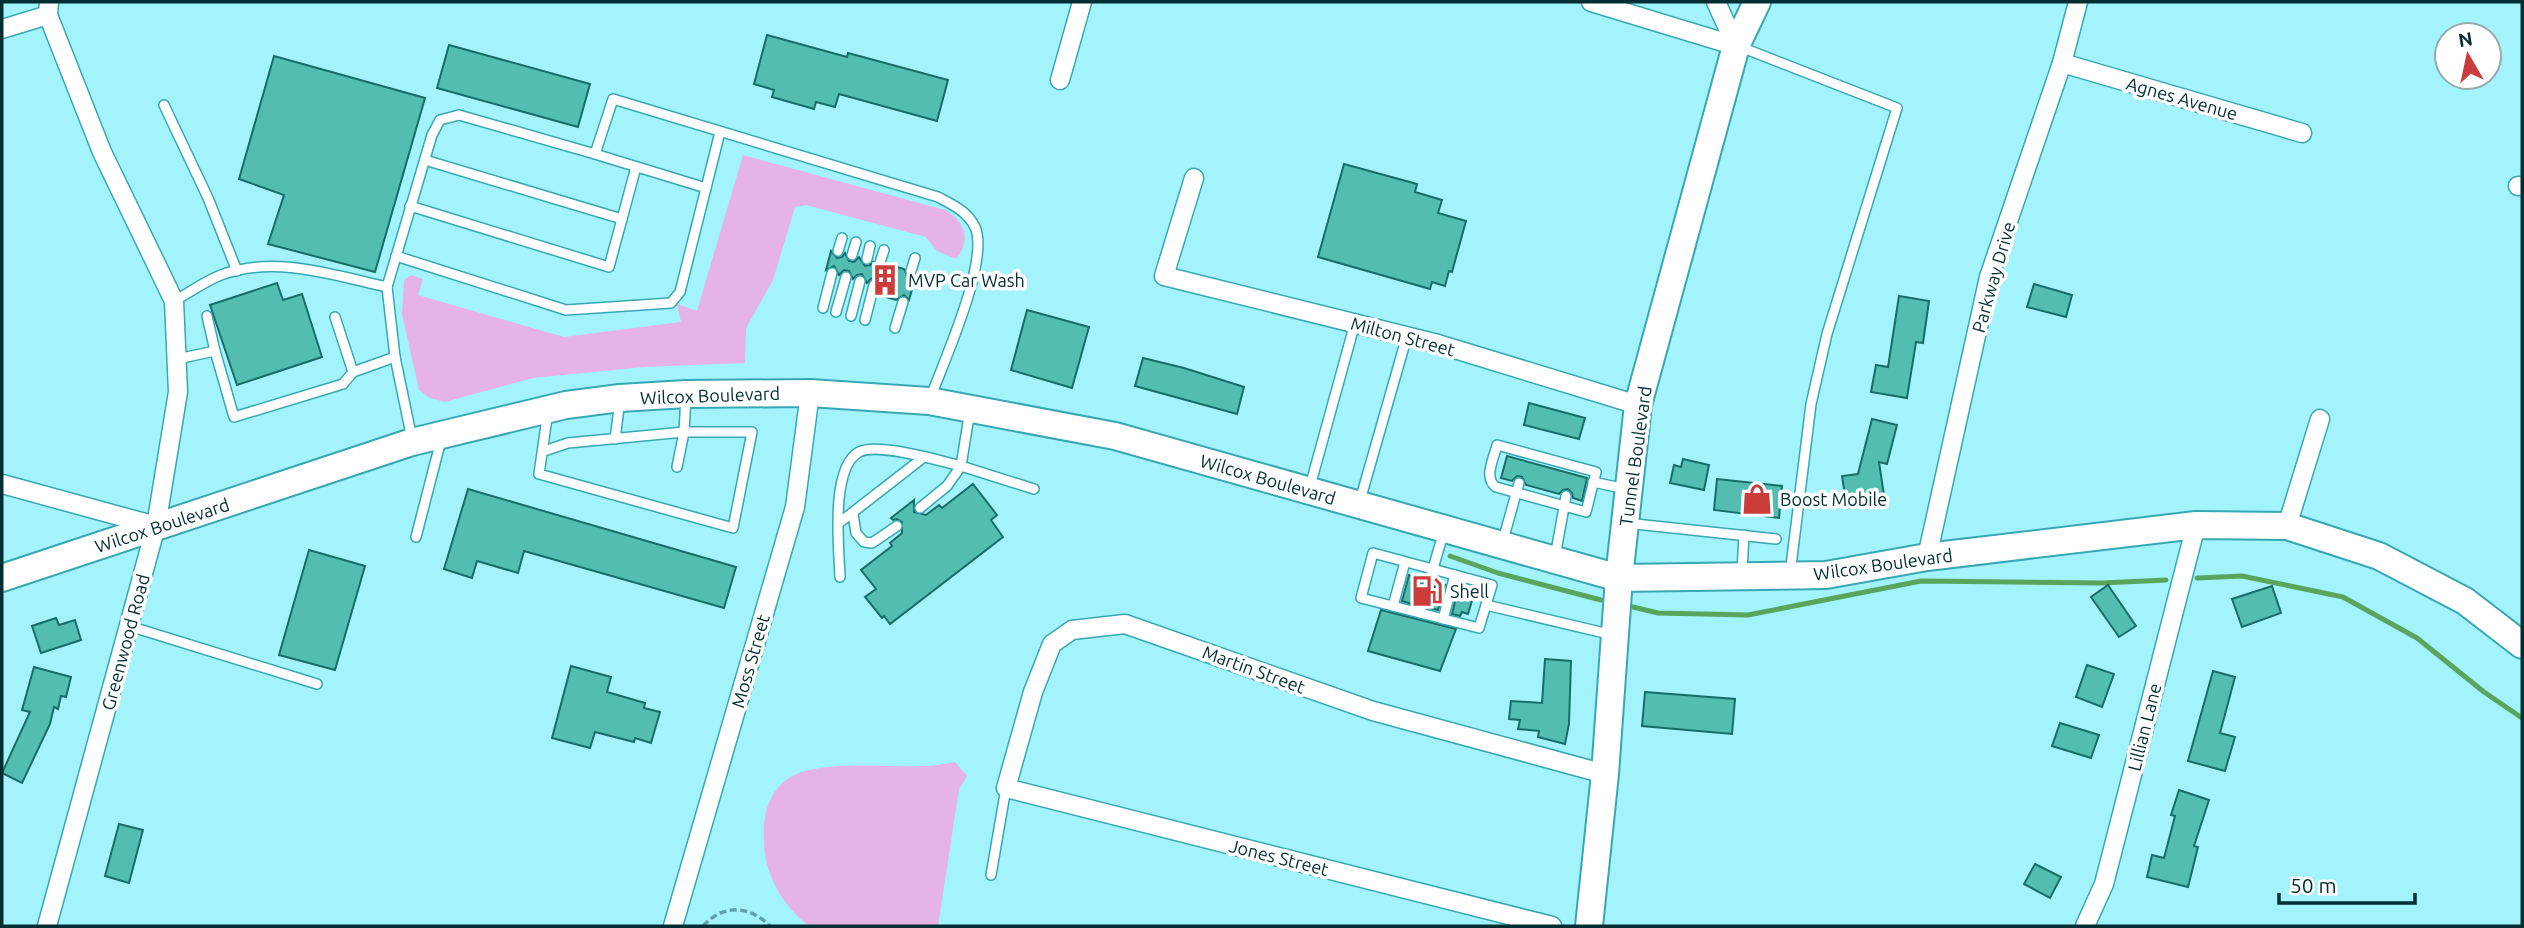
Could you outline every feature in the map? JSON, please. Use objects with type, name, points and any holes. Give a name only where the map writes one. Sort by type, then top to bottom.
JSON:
[{"type":"main road","name":"Tunnel Boulevard","points":[[1589,926],[1605,774],[1619,578],[1638,405],[1736,46],[1757,2]]},
{"type":"main road","name":"Wilcox Boulevard","points":[[2,578],[412,442],[549,410],[620,398],[686,394],[810,393],[929,401],[1115,436],[1619,578],[1826,575],[1927,557],[2196,525],[2287,526],[2379,556],[2465,601],[2522,645]]},
{"type":"street","points":[[1060,80],[1082,2]]},
{"type":"street","points":[[1591,2],[1736,46]]},
{"type":"street","points":[[1716,2],[1736,46]]},
{"type":"street","name":"Parkway Drive","points":[[1927,557],[1989,277],[2062,63],[2078,2]]},
{"type":"street","points":[[2,29],[48,9]]},
{"type":"street","name":"Greenwood Road","points":[[47,926],[156,526],[178,392],[174,301],[102,152],[48,9]]},
{"type":"street","name":"Agnes Avenue","points":[[2062,63],[2302,133]]},
{"type":"street","name":"Milton Street","points":[[1194,178],[1164,276],[1355,323],[1638,405]]},
{"type":"street","name":"Moss Street","points":[[673,926],[795,507],[810,393]]},
{"type":"street","points":[[2287,526],[2320,419]]},
{"type":"street","points":[[2,484],[156,526]]},
{"type":"street","name":"Lillian Lane","points":[[2085,926],[2104,884],[2196,525]]},
{"type":"street","name":"Martin Street","points":[[1006,788],[1033,692],[1052,645],[1072,630],[1125,624],[1373,711],[1605,774]]},
{"type":"street","name":"Jones Street","points":[[1006,788],[1552,926]]},
{"type":"lane","points":[[1736,46],[1897,108],[1827,334],[1811,404],[1790,575]]},
{"type":"lane","points":[[595,154],[613,99],[938,197],[961,208],[976,229],[974,279],[929,401]]},
{"type":"lane","points":[[164,105],[208,198],[237,271]]},
{"type":"lane","points":[[412,442],[395,357],[387,287],[432,135],[440,120],[459,115],[706,188]]},
{"type":"lane","points":[[396,256],[566,310],[671,303],[680,292],[720,132]]},
{"type":"lane","points":[[425,160],[622,219]]},
{"type":"lane","points":[[410,206],[609,267],[636,167]]},
{"type":"lane","points":[[838,251],[842,238]]},
{"type":"lane","points":[[852,255],[856,242]]},
{"type":"lane","points":[[867,259],[870,246]]},
{"type":"lane","points":[[880,263],[884,250]]},
{"type":"lane","points":[[911,271],[915,258]]},
{"type":"lane","points":[[174,301],[220,275],[255,266],[307,269],[387,287]]},
{"type":"lane","points":[[823,308],[832,273]]},
{"type":"lane","points":[[836,312],[846,277]]},
{"type":"lane","points":[[851,316],[860,281]]},
{"type":"lane","points":[[864,320],[874,285]]},
{"type":"lane","points":[[895,328],[903,302]]},
{"type":"lane","points":[[207,316],[234,417],[343,384],[353,372],[395,357]]},
{"type":"lane","points":[[335,317],[353,372]]},
{"type":"lane","points":[[1308,491],[1355,323]]},
{"type":"lane","points":[[1359,505],[1406,337]]},
{"type":"lane","points":[[177,359],[215,351]]},
{"type":"lane","points":[[677,467],[684,432],[686,394]]},
{"type":"lane","points":[[615,439],[620,398]]},
{"type":"lane","points":[[920,508],[947,486],[961,466],[971,409]]},
{"type":"lane","points":[[544,451],[569,443],[684,432],[752,432],[733,528],[539,474],[549,410]]},
{"type":"lane","points":[[416,537],[442,435]]},
{"type":"lane","points":[[1497,445],[1526,457],[1572,470],[1595,472],[1586,512],[1564,507],[1539,494],[1518,488],[1491,484],[1489,478],[1497,445]]},
{"type":"lane","points":[[840,578],[841,480],[848,464],[859,452],[874,449],[924,457],[1034,489]]},
{"type":"lane","points":[[839,523],[924,457]]},
{"type":"lane","points":[[1593,482],[1628,489]]},
{"type":"lane","points":[[1502,545],[1518,488]]},
{"type":"lane","points":[[1554,560],[1566,496]]},
{"type":"lane","points":[[853,514],[856,533],[864,542],[872,542],[897,526]]},
{"type":"lane","points":[[1625,523],[1776,539]]},
{"type":"lane","points":[[1420,613],[1445,530]]},
{"type":"lane","points":[[1741,575],[1744,536]]},
{"type":"lane","points":[[1373,553],[1405,562],[1492,585],[1479,628],[1361,598],[1373,553]]},
{"type":"lane","points":[[1393,606],[1405,562]]},
{"type":"lane","points":[[1443,619],[1455,575]]},
{"type":"lane","points":[[1486,605],[1615,635]]},
{"type":"lane","points":[[129,626],[317,684]]},
{"type":"lane","points":[[991,874],[1006,788]]},
{"type":"path","points":[[703,926],[713,915],[731,909],[758,914],[770,926]]},
{"type":"shaded area","points":[[743,155],[945,210],[962,226],[964,245],[956,259],[937,251],[926,237],[806,205],[795,207],[773,280],[746,328],[745,363],[644,367],[533,378],[445,402],[430,398],[419,390],[402,314],[404,280],[411,275],[423,279],[418,295],[564,337],[681,322],[677,304],[697,311]]},
{"type":"shaded area","points":[[955,762],[967,776],[959,789],[938,926],[809,926],[799,918],[776,888],[765,852],[764,823],[767,807],[774,793],[785,781],[813,769],[927,766]]},
{"type":"building","points":[[767,35],[948,80],[937,121],[839,94],[835,107],[816,102],[814,109],[772,97],[774,90],[754,84]]},
{"type":"building","points":[[449,45],[590,84],[578,127],[437,88]]},
{"type":"building","points":[[274,56],[425,98],[375,272],[268,244],[284,195],[239,179]]},
{"type":"building","points":[[1344,164],[1417,184],[1415,192],[1442,200],[1438,213],[1466,221],[1452,272],[1449,271],[1445,286],[1432,282],[1430,289],[1318,257]]},
{"type":"building","name":"MVP Car Wash","points":[[831,251],[837,258],[845,253],[849,261],[854,262],[859,257],[865,266],[873,262],[875,268],[881,270],[887,264],[904,269],[908,277],[916,276],[909,300],[904,295],[896,300],[879,295],[881,284],[876,278],[867,283],[862,274],[853,279],[849,271],[844,270],[839,275],[834,266],[826,270]]},
{"type":"building","points":[[277,283],[283,300],[302,294],[322,357],[237,385],[210,305]]},
{"type":"building","points":[[2034,284],[2072,295],[2066,317],[2027,307]]},
{"type":"building","points":[[1899,296],[1929,301],[1923,343],[1916,342],[1907,398],[1871,392],[1876,365],[1888,367]]},
{"type":"building","points":[[1027,310],[1089,327],[1072,388],[1011,370]]},
{"type":"building","points":[[1143,358],[1244,387],[1237,414],[1135,386]]},
{"type":"building","points":[[1529,403],[1585,418],[1579,439],[1524,425]]},
{"type":"building","points":[[1872,419],[1897,425],[1887,464],[1879,462],[1885,502],[1847,508],[1842,476],[1858,474]]},
{"type":"building","points":[[1507,456],[1587,478],[1582,501],[1573,498],[1568,489],[1559,494],[1526,485],[1522,477],[1517,476],[1512,481],[1501,478]]},
{"type":"building","points":[[1683,459],[1709,465],[1704,490],[1670,483],[1674,465],[1681,467]]},
{"type":"building","points":[[1717,479],[1782,486],[1779,518],[1714,510]]},
{"type":"building","points":[[973,484],[997,515],[991,520],[1003,537],[890,624],[865,597],[876,589],[861,570],[892,546],[890,543],[902,533],[902,522],[891,518],[914,500],[914,512],[926,515],[939,505],[942,508]]},
{"type":"building","points":[[468,489],[736,567],[724,608],[524,551],[518,573],[477,561],[472,578],[444,569]]},
{"type":"building","points":[[309,550],[365,566],[335,670],[279,655]]},
{"type":"building","points":[[1409,575],[1423,579],[1415,605],[1402,601]]},
{"type":"building","points":[[1436,583],[1445,585],[1438,610],[1429,608]]},
{"type":"building","points":[[2108,585],[2136,626],[2119,637],[2091,597]]},
{"type":"building","points":[[2272,586],[2281,613],[2242,627],[2232,599]]},
{"type":"building","points":[[1458,589],[1474,594],[1468,614],[1462,612],[1460,616],[1452,614]]},
{"type":"building","points":[[1381,610],[1456,629],[1440,671],[1368,651]]},
{"type":"building","points":[[56,618],[59,625],[75,620],[81,640],[41,653],[32,626]]},
{"type":"building","points":[[1545,659],[1571,661],[1569,724],[1565,744],[1538,737],[1539,731],[1518,729],[1520,720],[1509,719],[1511,701],[1542,703]]},
{"type":"building","points":[[2087,665],[2114,674],[2102,707],[2076,697]]},
{"type":"building","points":[[571,666],[611,677],[607,692],[645,703],[644,708],[660,712],[651,743],[635,738],[634,742],[595,732],[590,748],[552,738]]},
{"type":"building","points":[[34,667],[71,677],[66,697],[61,696],[58,709],[54,707],[50,724],[22,783],[2,773],[30,712],[22,710]]},
{"type":"building","points":[[2213,671],[2235,677],[2220,733],[2235,737],[2225,771],[2188,761]]},
{"type":"building","points":[[1645,692],[1735,699],[1732,734],[1642,726]]},
{"type":"building","points":[[2060,723],[2099,735],[2091,758],[2052,746]]},
{"type":"building","points":[[2179,790],[2209,800],[2194,846],[2198,847],[2188,887],[2147,877],[2152,855],[2164,858],[2175,816],[2171,815]]},
{"type":"building","points":[[119,824],[143,830],[129,883],[105,876]]},
{"type":"building","points":[[2035,864],[2061,877],[2050,898],[2024,884]]},
{"type":"waterway","points":[[1450,556],[1498,573],[1601,600]]},
{"type":"waterway","points":[[2197,578],[2242,576],[2343,597],[2417,638],[2484,692],[2522,718]]},
{"type":"waterway","points":[[1633,607],[1658,613],[1748,615],[1921,581],[2102,583],[2166,580]]},
{"type":"place","name":"MVP Car Wash","points":[[885,280]]},
{"type":"place","name":"Boost Mobile","points":[[1757,499]]},
{"type":"place","name":"Shell","points":[[1427,591]]}]
